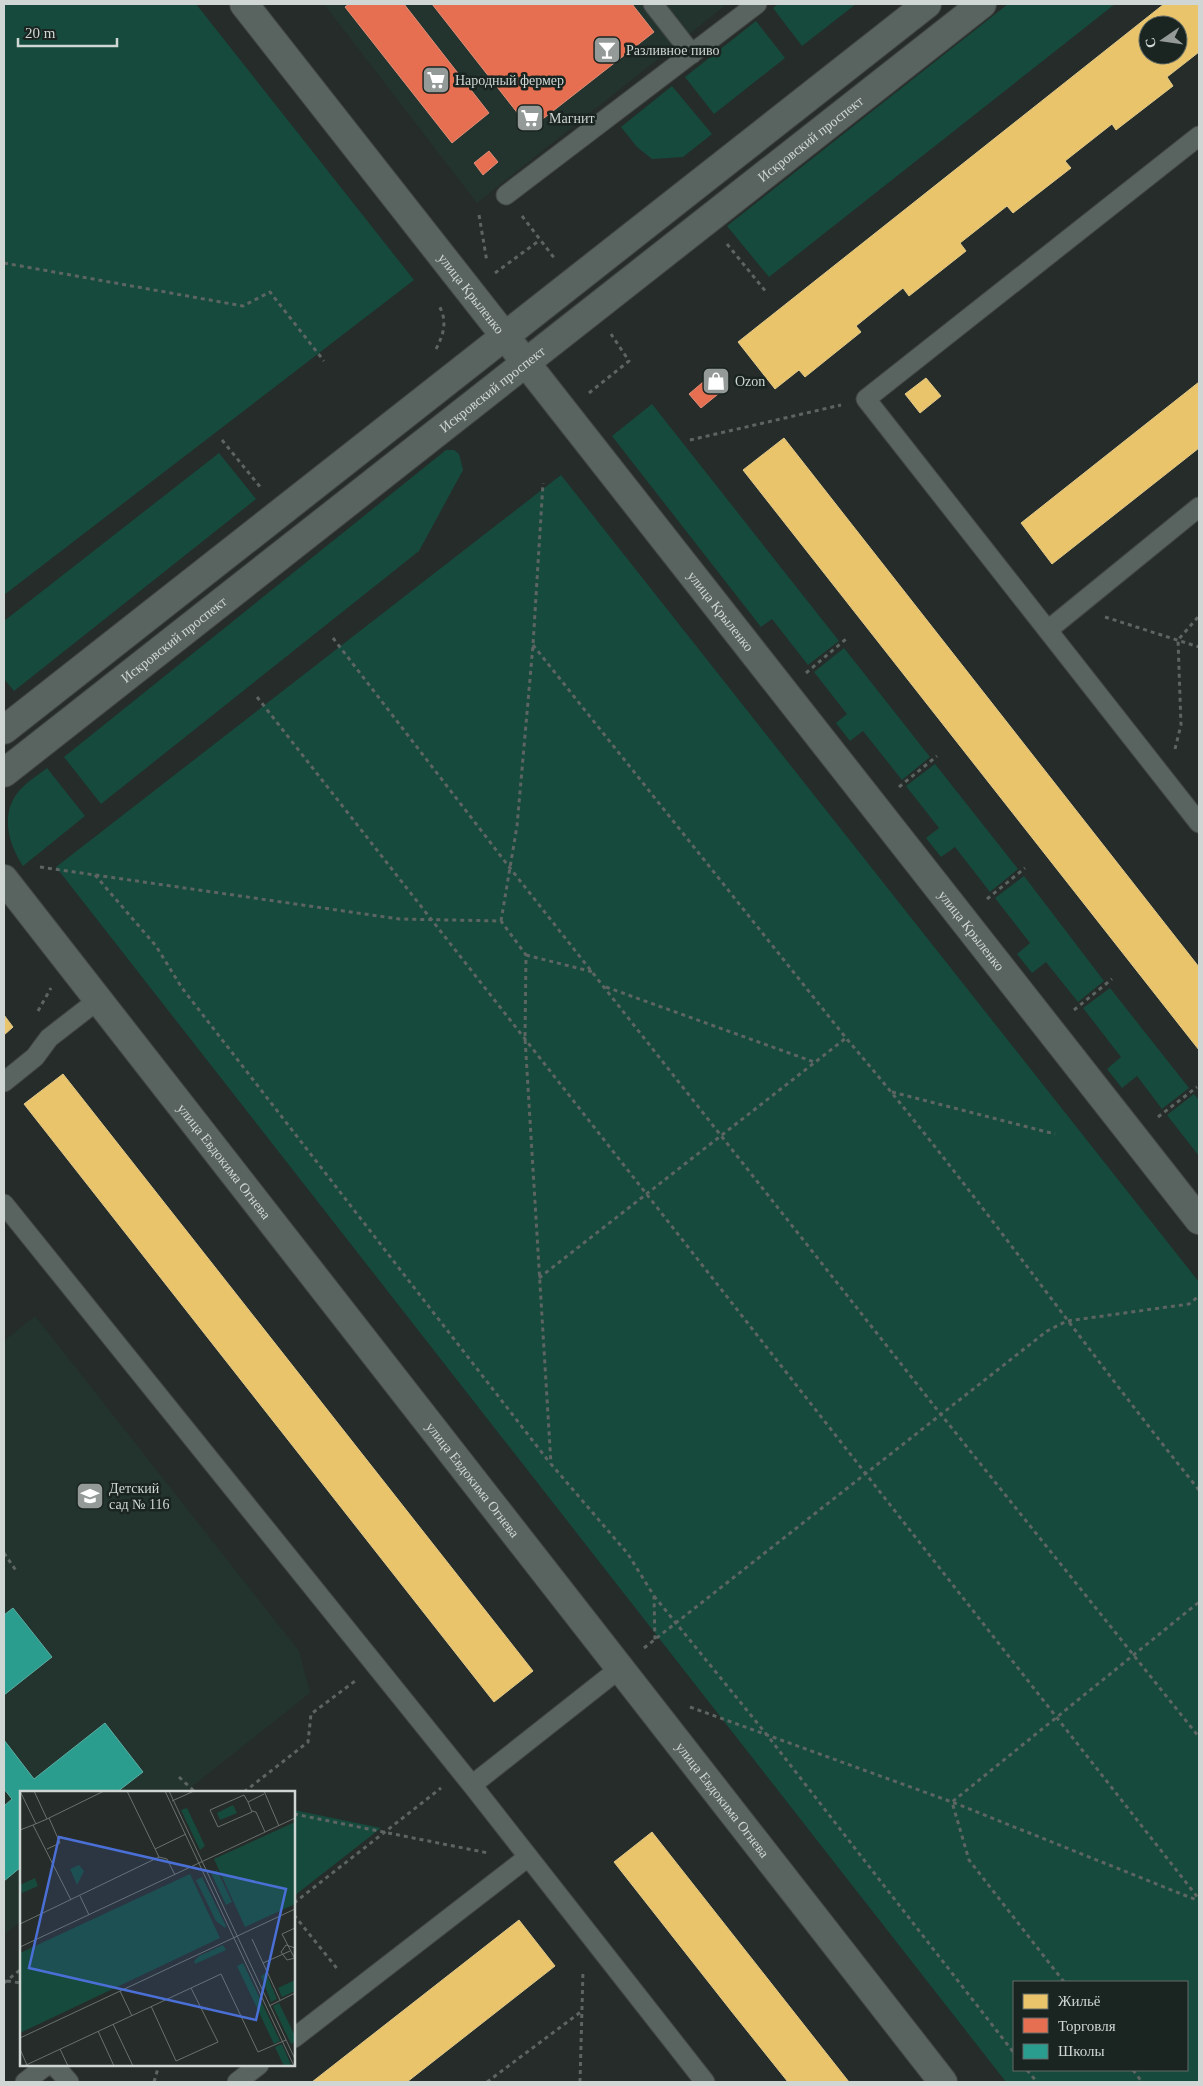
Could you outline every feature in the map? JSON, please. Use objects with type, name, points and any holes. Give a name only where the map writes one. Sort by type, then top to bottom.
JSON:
[{"type":"street","name":"улица Крыленко","points":[[244,4],[1199,1220]]},
{"type":"street","points":[[4,730],[927,4]]},
{"type":"street","name":"Искровский проспект","points":[[4,773],[982,4]]},
{"type":"street","name":"улица Евдокима Огнева","points":[[4,879],[943,2082]]},
{"type":"lane","points":[[653,4],[692,54]]},
{"type":"lane","points":[[506,195],[757,4]]},
{"type":"lane","points":[[1199,136],[866,399],[1199,823]]},
{"type":"lane","points":[[1048,630],[1199,508]]},
{"type":"lane","points":[[4,1082],[34,1057],[49,1038],[98,1000]]},
{"type":"lane","points":[[4,1204],[467,1779],[705,2082]]},
{"type":"lane","points":[[467,1779],[619,1669]]},
{"type":"lane","points":[[295,2037],[528,1857]]},
{"type":"lane","points":[[25,2082],[46,2066]]},
{"type":"lane","points":[[55,2066],[69,2082]]},
{"type":"lane","points":[[237,2082],[258,2066]]},
{"type":"path","points":[[506,195],[557,262]]},
{"type":"path","points":[[479,215],[488,268]]},
{"type":"path","points":[[490,277],[540,240]]},
{"type":"path","points":[[727,243],[767,293]]},
{"type":"path","points":[[4,263],[243,306],[270,292],[324,361]]},
{"type":"path","points":[[434,299],[444,314],[443,335],[434,352]]},
{"type":"path","points":[[582,398],[629,361],[607,328]]},
{"type":"path","points":[[690,440],[866,399]]},
{"type":"path","points":[[222,440],[260,488],[268,482]]},
{"type":"path","points":[[543,484],[533,645],[517,826],[501,920],[526,955],[525,1038],[538,1278],[551,1464]]},
{"type":"path","points":[[1076,607],[1199,647]]},
{"type":"path","points":[[1181,725],[1178,640],[1199,616]]},
{"type":"path","points":[[333,638],[510,868],[1199,1737]]},
{"type":"path","points":[[784,691],[846,639]]},
{"type":"path","points":[[533,645],[846,1038],[891,1091],[1127,1400],[1199,1490]]},
{"type":"path","points":[[257,697],[867,1472],[1199,1900]]},
{"type":"path","points":[[875,807],[937,756]]},
{"type":"path","points":[[40,867],[399,919],[501,920]]},
{"type":"path","points":[[963,919],[1025,868]]},
{"type":"path","points":[[95,875],[156,946],[182,988],[551,1464],[628,1554],[654,1596],[767,1735],[1013,2052]]},
{"type":"path","points":[[526,955],[594,972]]},
{"type":"path","points":[[1050,1030],[1112,979]]},
{"type":"path","points":[[606,987],[815,1062]]},
{"type":"path","points":[[538,1278],[846,1038]]},
{"type":"path","points":[[1133,1136],[1197,1087]]},
{"type":"path","points":[[891,1091],[1055,1134]]},
{"type":"path","points":[[644,1648],[1047,1331],[1067,1321],[1189,1304],[1199,1296]]},
{"type":"path","points":[[4,1553],[17,1572]]},
{"type":"path","points":[[654,1596],[655,1640]]},
{"type":"path","points":[[952,1802],[1199,1602]]},
{"type":"path","points":[[245,1791],[308,1742],[311,1714],[336,1693],[376,1666]]},
{"type":"path","points":[[690,1707],[952,1802],[1199,1900]]},
{"type":"path","points":[[179,1777],[194,1791]]},
{"type":"path","points":[[295,1902],[384,1832],[467,1779]]},
{"type":"path","points":[[952,1802],[968,1860],[1063,1981]]},
{"type":"path","points":[[295,1814],[496,1855],[528,1857]]},
{"type":"path","points":[[295,1916],[355,1991]]},
{"type":"path","points":[[580,2082],[583,1925]]},
{"type":"path","points":[[5,1982],[20,1970]]},
{"type":"path","points":[[5,1982],[20,1983]]},
{"type":"path","points":[[487,2082],[582,2011]]},
{"type":"path","points":[[154,2082],[159,2066]]},
{"type":"path","points":[[1028,2071],[1037,2082]]},
{"type":"path","points":[[1133,2071],[1142,2082]]},
{"type":"shaded area","points":[[324,4],[727,4],[477,203]]},
{"type":"shaded area","name":"Детский сад № 116","points":[[35,1316],[299,1651],[310,1693],[186,1791],[20,1791],[20,1922],[4,1935],[4,1341]]},
{"type":"green space","points":[[4,4],[196,4],[414,280],[4,595]]},
{"type":"green space","points":[[778,4],[856,4],[802,46],[773,8]]},
{"type":"green space","points":[[1008,4],[1115,4],[769,277],[727,226]]},
{"type":"green space","points":[[756,21],[785,58],[714,114],[685,77]]},
{"type":"green space","points":[[672,86],[712,134],[683,157],[652,159],[637,147],[621,127]]},
{"type":"green space","points":[[652,404],[839,641],[808,665],[772,619],[761,627],[612,436]]},
{"type":"green space","points":[[446,450],[454,450],[459,454],[463,470],[419,551],[101,804],[64,757]]},
{"type":"green space","points":[[219,453],[256,499],[14,691],[4,679],[4,621]]},
{"type":"green space","points":[[561,475],[1199,1282],[1199,2082],[1006,2082],[56,867]]},
{"type":"green space","points":[[844,648],[930,757],[902,780],[863,731],[850,741],[836,723],[847,714],[814,672]]},
{"type":"green space","points":[[935,764],[1018,869],[990,892],[955,847],[941,857],[926,838],[939,828],[906,786]]},
{"type":"green space","points":[[47,768],[85,816],[23,866],[10,838],[8,819],[10,809],[19,791]]},
{"type":"green space","points":[[1024,876],[1104,981],[1078,1002],[1046,962],[1032,973],[1017,954],[1030,943],[995,898]]},
{"type":"green space","points":[[1110,988],[1189,1088],[1162,1109],[1137,1076],[1122,1088],[1107,1069],[1121,1057],[1083,1008]]},
{"type":"green space","points":[[1194,1094],[1199,1100],[1199,1156],[1167,1115]]},
{"type":"green space","points":[[295,1810],[381,1828],[295,1895]]},
{"type":"building: Жильё","points":[[1164,4],[1199,4],[1199,52],[1188,61],[1188,15],[1150,15]]},
{"type":"building: Жильё","points":[[1138,25],[1138,65],[1182,65],[1167,77],[1173,86],[1116,130],[1112,124],[1065,161],[1071,168],[1013,213],[1007,206],[960,243],[966,251],[909,296],[903,288],[856,326],[861,332],[805,377],[799,370],[775,389],[738,342]]},
{"type":"building: Жильё","points":[[926,378],[941,396],[920,413],[905,394]]},
{"type":"building: Жильё","points":[[1199,382],[1199,448],[1052,564],[1021,523]]},
{"type":"building: Жильё","points":[[784,438],[1199,967],[1199,1050],[743,470]]},
{"type":"building: Жильё","points":[[4,1015],[13,1027],[4,1035]]},
{"type":"building: Жильё","points":[[63,1074],[533,1671],[494,1702],[24,1104]]},
{"type":"building: Жильё","points":[[652,1832],[849,2082],[788,2082],[732,2012],[614,1862]]},
{"type":"building: Жильё","points":[[519,1920],[555,1966],[407,2082],[312,2082]]},
{"type":"building: Торговля","points":[[349,4],[404,4],[489,113],[452,143],[345,7]]},
{"type":"building: Торговля","points":[[432,4],[632,4],[654,32],[530,129]]},
{"type":"building: Торговля","points":[[489,151],[498,162],[483,175],[474,163]]},
{"type":"building: Торговля","points":[[716,371],[728,386],[701,408],[689,394]]},
{"type":"building: Школы","points":[[13,1608],[52,1657],[4,1695],[4,1615]]},
{"type":"building: Школы","points":[[105,1723],[143,1772],[118,1791],[20,1791],[20,1868],[4,1881],[4,1806],[12,1799],[4,1789],[4,1740],[34,1779]]},
{"type":"place","name":"Разливное пиво","points":[[607,50]]},
{"type":"place","name":"Народный фермер","points":[[436,80]]},
{"type":"place","name":"Магнит","points":[[530,118]]},
{"type":"place","name":"Ozon","points":[[716,381]]},
{"type":"place","name":"Детский сад № 116","points":[[90,1496]]}]
